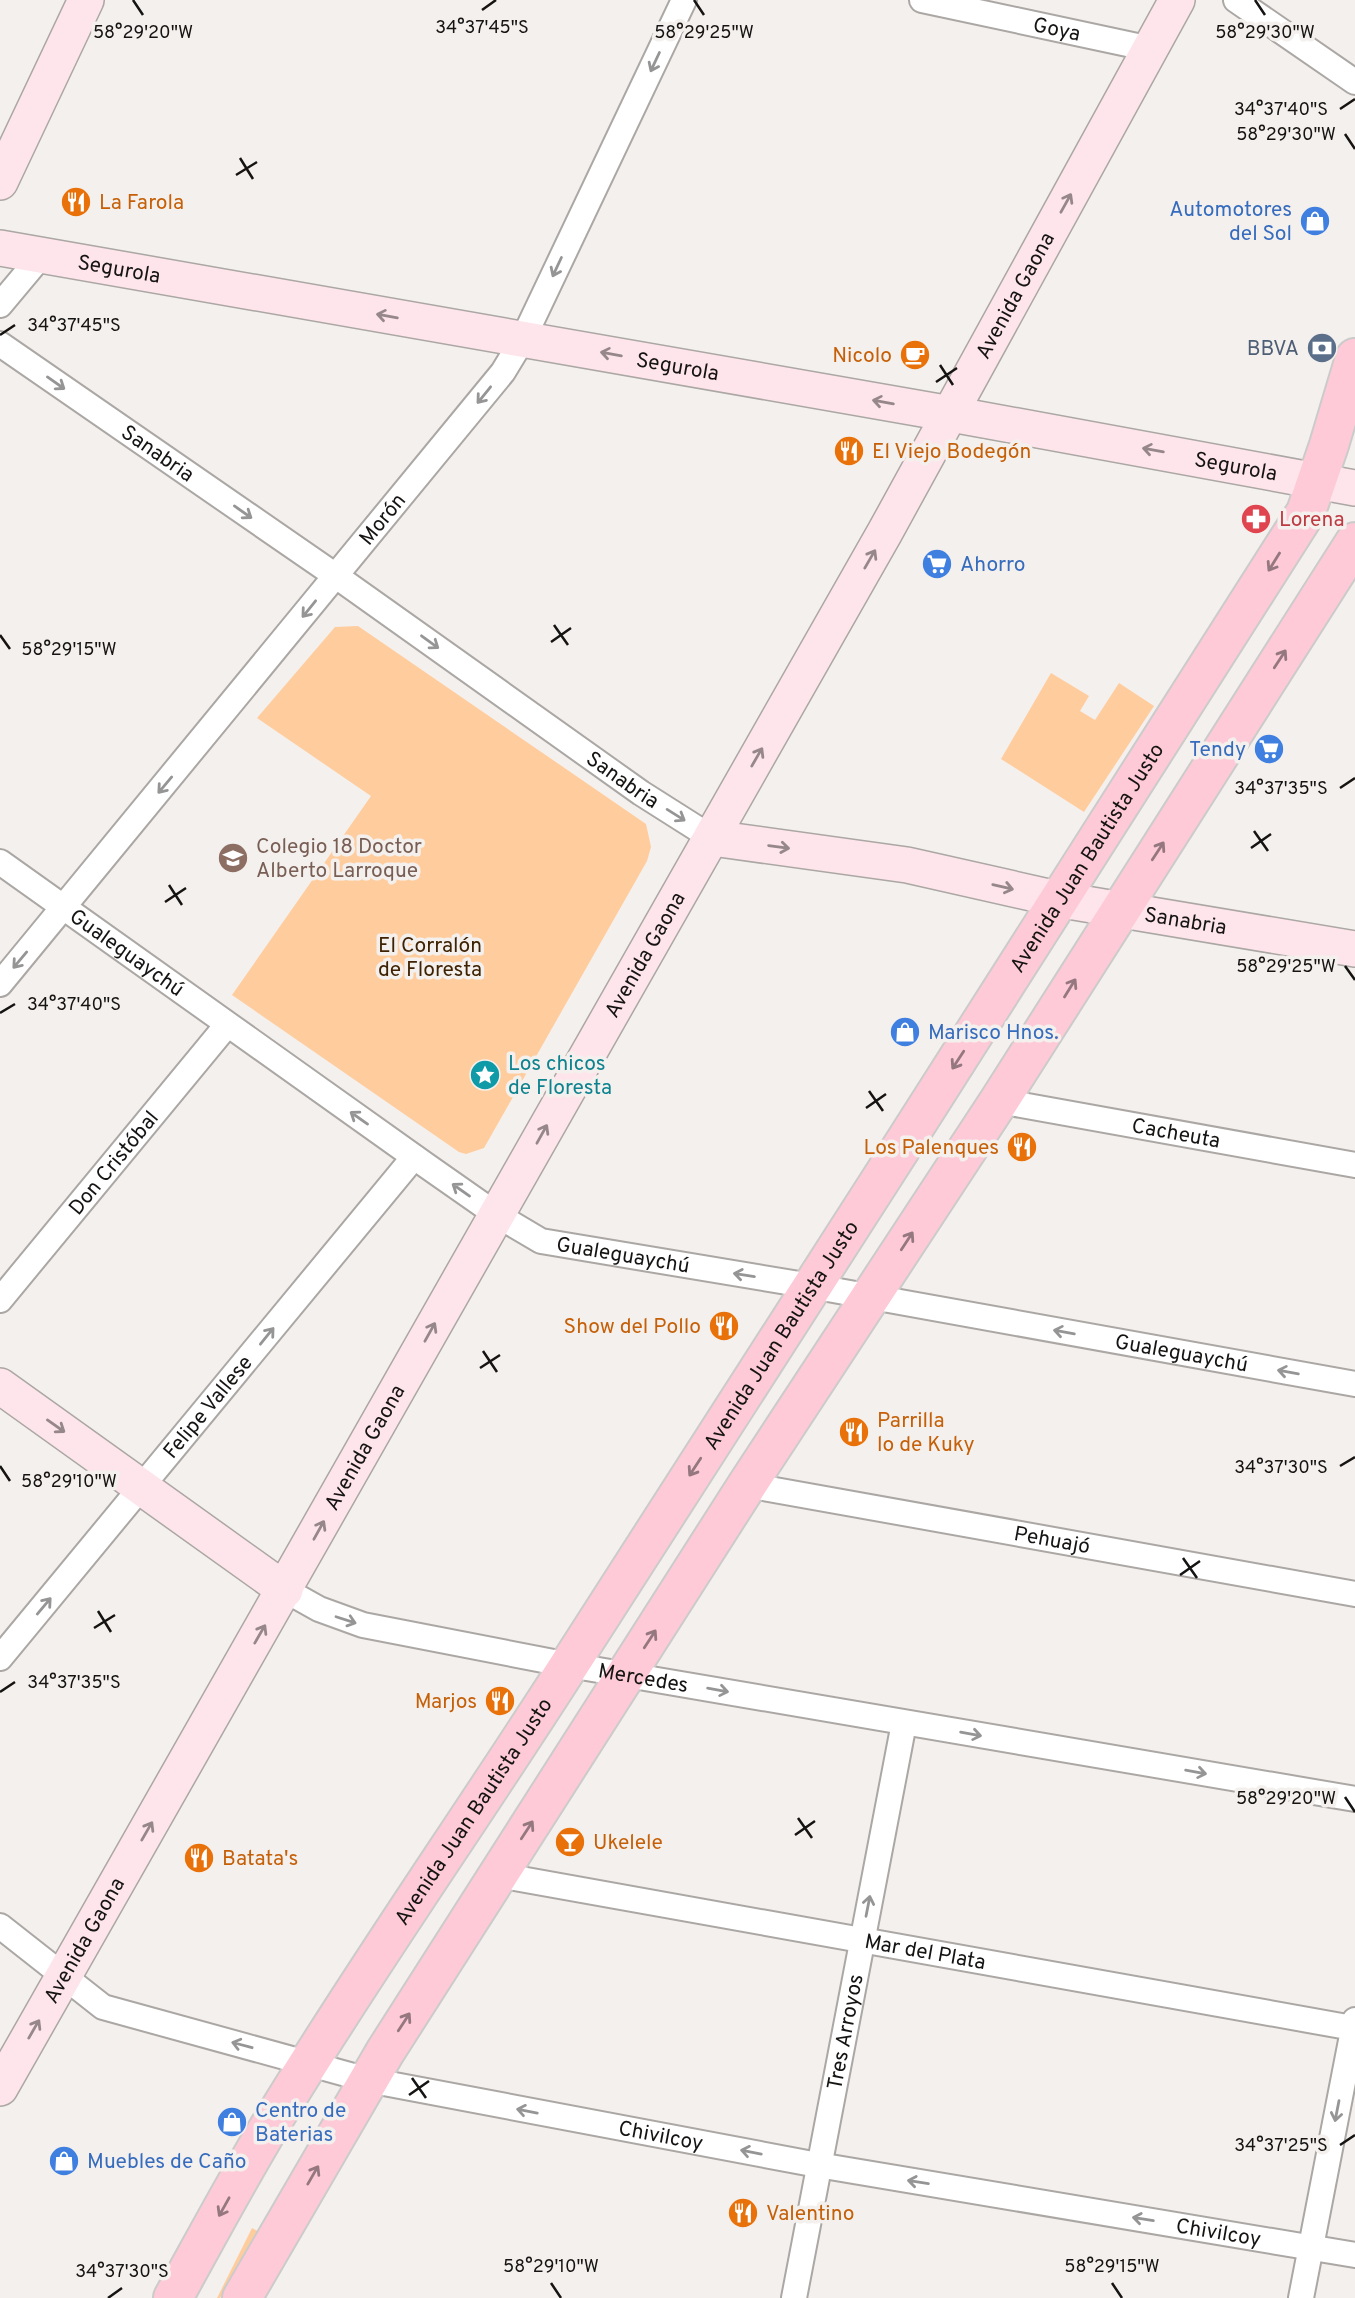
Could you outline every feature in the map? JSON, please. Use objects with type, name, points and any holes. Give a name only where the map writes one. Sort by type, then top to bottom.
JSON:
[{"type":"main road","name":"Avenida Juan Bautista Justo","points":[[173,2298],[265,2132],[308,2063],[569,1665],[1062,900],[1306,512],[1355,358]]},
{"type":"main road","points":[[242,2298],[368,2080],[747,1485],[999,1101],[1355,542]]},
{"type":"street","points":[[0,183],[86,0]]},
{"type":"street","name":"Morón","points":[[0,985],[503,372],[523,339],[684,0]]},
{"type":"street","name":"Goya","points":[[922,0],[1151,49]]},
{"type":"street","name":"Avenida Gaona","points":[[0,2088],[712,838],[951,414],[1177,0]]},
{"type":"street","points":[[1237,0],[1355,82]]},
{"type":"street","name":"Segurola","points":[[0,248],[951,414],[1355,488]]},
{"type":"street","points":[[0,305],[41,257]]},
{"type":"street","name":"Sanabria","points":[[0,344],[336,576],[641,793],[712,838],[906,865],[1062,900],[1355,949]]},
{"type":"street","name":"Gualeguaychú","points":[[0,862],[414,1157],[541,1241],[811,1286],[1355,1384]]},
{"type":"street","name":"Don Cristóbal","points":[[0,1300],[227,1025]]},
{"type":"street","name":"Cacheuta","points":[[999,1101],[1355,1166]]},
{"type":"street","name":"Felipe Vallese","points":[[0,1658],[414,1157]]},
{"type":"street","name":"Mercedes","points":[[0,1387],[285,1590],[319,1609],[363,1625],[569,1665],[1355,1799]]},
{"type":"street","name":"Pehuajó","points":[[747,1485],[1355,1594]]},
{"type":"street","name":"Tres Arroyos","points":[[794,2298],[904,1723]]},
{"type":"street","name":"Mar del Plata","points":[[498,1875],[861,1941],[1354,2024]]},
{"type":"street","name":"Chivilcoy","points":[[0,1926],[103,2007],[368,2080],[818,2165],[1355,2255]]},
{"type":"street","points":[[1301,2298],[1354,2024]]},
{"type":"green space","name":"El Corralón de Floresta","points":[[358,626],[646,824],[651,847],[647,861],[484,1148],[466,1154],[459,1152],[232,995],[371,796],[257,718],[335,627]]},
{"type":"green space","points":[[1051,673],[1089,696],[1080,711],[1095,720],[1119,683],[1154,706],[1084,812],[1001,759]]},
{"type":"green space","points":[[252,2228],[261,2233],[220,2298],[217,2298]]},
{"type":"place","name":"La Farola","points":[[76,202]]},
{"type":"place","name":"Automotores del Sol","points":[[1315,221]]},
{"type":"place","name":"BBVA","points":[[1322,348]]},
{"type":"place","name":"Nicolo","points":[[915,355]]},
{"type":"place","name":"El Viejo Bodegón","points":[[849,451]]},
{"type":"place","name":"Lorena","points":[[1256,519]]},
{"type":"place","name":"Ahorro","points":[[937,564]]},
{"type":"place","name":"Tendy","points":[[1269,749]]},
{"type":"place","name":"Colegio 18 Doctor Alberto Larroque","points":[[233,858]]},
{"type":"place","name":"Marisco Hnos.","points":[[905,1032]]},
{"type":"place","name":"Los chicos de Floresta","points":[[485,1075]]},
{"type":"place","name":"Los Palenques","points":[[1022,1147]]},
{"type":"place","name":"Show del Pollo","points":[[724,1326]]},
{"type":"place","name":"Parrilla lo de Kuky","points":[[854,1432]]},
{"type":"place","name":"Marjos","points":[[500,1701]]},
{"type":"place","name":"Ukelele","points":[[570,1842]]},
{"type":"place","name":"Batata's","points":[[199,1858]]},
{"type":"place","name":"Centro de Baterias","points":[[232,2122]]},
{"type":"place","name":"Muebles de Caño","points":[[64,2161]]},
{"type":"place","name":"Valentino","points":[[743,2213]]}]
